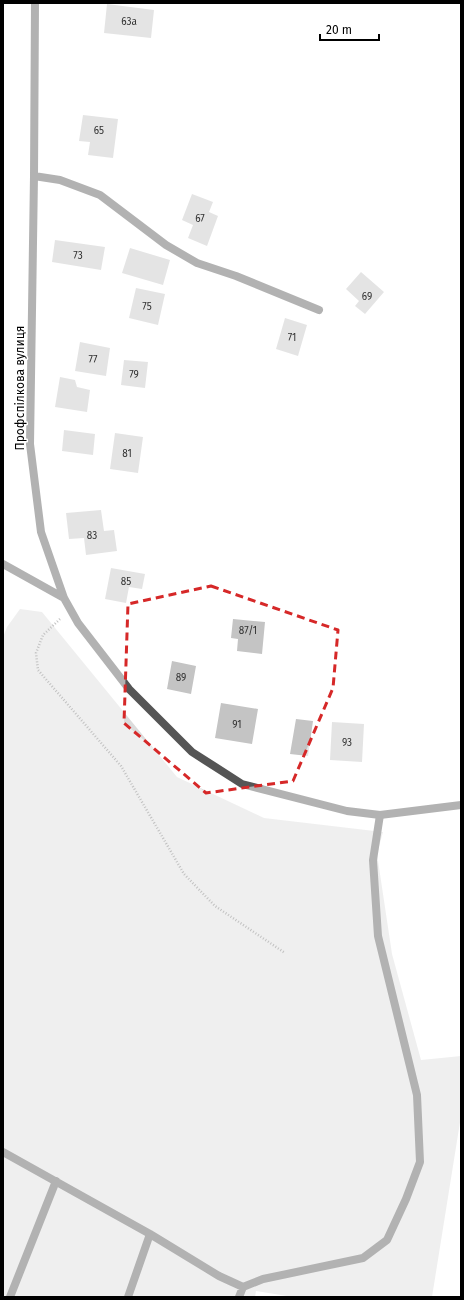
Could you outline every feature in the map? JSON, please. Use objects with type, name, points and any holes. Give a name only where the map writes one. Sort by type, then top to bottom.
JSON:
[{"type":"street","name":"Профспілкова вулиця","points":[[35,3],[30,444],[41,532],[64,598],[78,623],[129,689],[192,752],[242,784],[347,810],[380,815],[461,805]]},
{"type":"street","points":[[34,176],[60,180],[100,195],[166,245],[197,263],[236,276],[319,310]]},
{"type":"street","points":[[3,564],[64,598]]},
{"type":"street","points":[[239,1297],[243,1287],[263,1279],[363,1258],[387,1240],[406,1199],[420,1162],[417,1095],[378,936],[373,860],[380,815]]},
{"type":"street","points":[[3,1152],[150,1234],[219,1276],[243,1287]]},
{"type":"street","points":[[10,1297],[56,1181]]},
{"type":"street","points":[[128,1297],[150,1234]]},
{"type":"path","points":[[71,610],[43,635],[36,653],[38,670],[121,766],[184,874],[215,906],[285,953]]},
{"type":"highlighted area","points":[[211,586],[338,630],[333,688],[293,781],[206,793],[124,723],[128,604]]},
{"type":"shaded area","points":[[20,609],[42,612],[177,777],[264,818],[383,832],[377,854],[392,954],[421,1060],[461,1056],[461,1116],[432,1297],[293,1297],[256,1291],[255,1297],[3,1297],[3,637],[7,627]]},
{"type":"building","points":[[107,4],[154,10],[151,38],[104,33]]},
{"type":"building","points":[[83,115],[118,119],[113,158],[88,155],[90,142],[79,141]]},
{"type":"building","points":[[192,194],[213,202],[209,212],[218,216],[207,246],[188,238],[193,225],[182,220]]},
{"type":"building","points":[[55,240],[105,247],[101,270],[52,262]]},
{"type":"building","points":[[130,248],[170,260],[163,285],[122,273]]},
{"type":"building","points":[[361,272],[384,292],[365,314],[355,306],[359,301],[346,289]]},
{"type":"building","points":[[136,288],[165,294],[158,325],[129,318]]},
{"type":"building","points":[[285,318],[307,325],[298,356],[276,349]]},
{"type":"building","points":[[80,342],[110,348],[106,376],[75,371]]},
{"type":"building","points":[[124,360],[148,362],[145,388],[121,385]]},
{"type":"building","points":[[60,377],[75,380],[77,387],[90,390],[87,412],[55,407]]},
{"type":"building","points":[[64,430],[95,434],[93,455],[62,451]]},
{"type":"building","points":[[115,433],[143,437],[138,473],[110,469]]},
{"type":"building","points":[[101,510],[104,531],[114,530],[117,551],[86,555],[84,538],[69,539],[66,513]]},
{"type":"building","points":[[111,568],[145,574],[142,589],[129,587],[126,603],[105,599]]},
{"type":"building","points":[[233,619],[265,622],[262,654],[237,651],[238,639],[231,638]]},
{"type":"building","points":[[172,661],[196,666],[191,694],[167,689]]},
{"type":"building","points":[[221,703],[258,709],[252,744],[215,738]]},
{"type":"building","points":[[296,719],[313,721],[308,756],[290,754]]},
{"type":"building","points":[[332,722],[364,724],[362,762],[330,760]]}]
